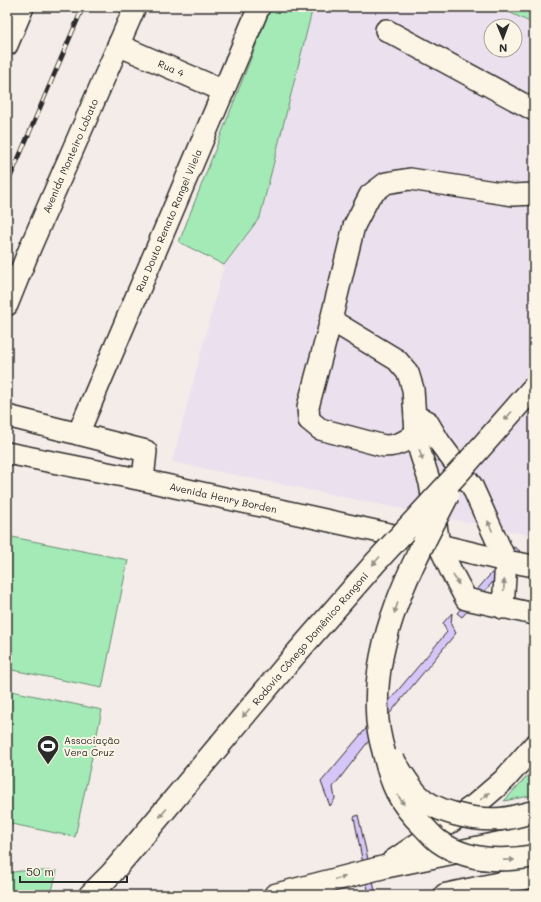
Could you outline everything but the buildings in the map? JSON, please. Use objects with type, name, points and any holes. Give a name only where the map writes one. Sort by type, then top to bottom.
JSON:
[{"type":"highway","name":"Rodovia Cônego Domênico Rangoni","points":[[90,895],[111,874],[345,597],[534,387]]},
{"type":"highway","points":[[460,471],[410,572],[385,641],[378,678],[377,711],[380,737],[389,776],[397,793],[405,806],[438,841],[462,854],[489,860],[515,860],[534,856]]},
{"type":"highway","points":[[380,737],[402,775],[418,795],[438,808],[466,817],[482,819],[501,819],[534,812]]},
{"type":"highway","points":[[384,867],[474,805],[504,780],[534,746]]},
{"type":"highway","points":[[275,895],[384,867],[534,836]]},
{"type":"highway","points":[[81,895],[111,874]]},
{"type":"highway","points":[[445,895],[534,876]]},
{"type":"street","points":[[7,45],[23,7]]},
{"type":"street","name":"Avenida Monteiro Lobato","points":[[7,305],[134,7]]},
{"type":"street","name":"Rua Douto Renato Rangel Vilela","points":[[78,434],[259,7]]},
{"type":"street","points":[[386,30],[534,110]]},
{"type":"street","name":"Rua 4","points":[[118,45],[224,91]]},
{"type":"street","points":[[419,424],[403,442],[394,446],[384,446],[320,429],[309,420],[308,407],[354,226],[370,195],[386,183],[410,179],[513,195],[534,194]]},
{"type":"street","points":[[330,320],[398,360],[408,373],[413,389],[419,424],[420,452],[430,483],[439,545],[451,572],[466,599],[534,614]]},
{"type":"street","points":[[7,416],[146,451],[143,480]]},
{"type":"street","points":[[419,424],[440,443],[472,486],[506,562],[503,608]]},
{"type":"street","name":"Avenida Henry Borden","points":[[7,453],[143,480],[439,545],[506,562],[534,566]]},
{"type":"shaded area","points":[[313,7],[498,7],[521,18],[483,18],[483,58],[523,58],[523,19],[534,24],[534,536],[172,462],[224,265],[260,217]]},
{"type":"green space","points":[[271,7],[313,7],[260,217],[224,265],[179,242]]},
{"type":"green space","points":[[498,7],[534,7],[534,24]]},
{"type":"green space","points":[[7,536],[128,560],[102,688],[7,669]]},
{"type":"green space","name":"Associação Vera Cruz","points":[[7,690],[102,710],[75,837],[7,823]]},
{"type":"green space","points":[[534,769],[534,795],[504,801]]},
{"type":"green space","points":[[21,871],[57,871],[51,895],[7,895],[7,873]]},
{"type":"railway","points":[[7,185],[83,7]]},
{"type":"place","name":"Associação Vera Cruz","points":[[48,766]]}]
